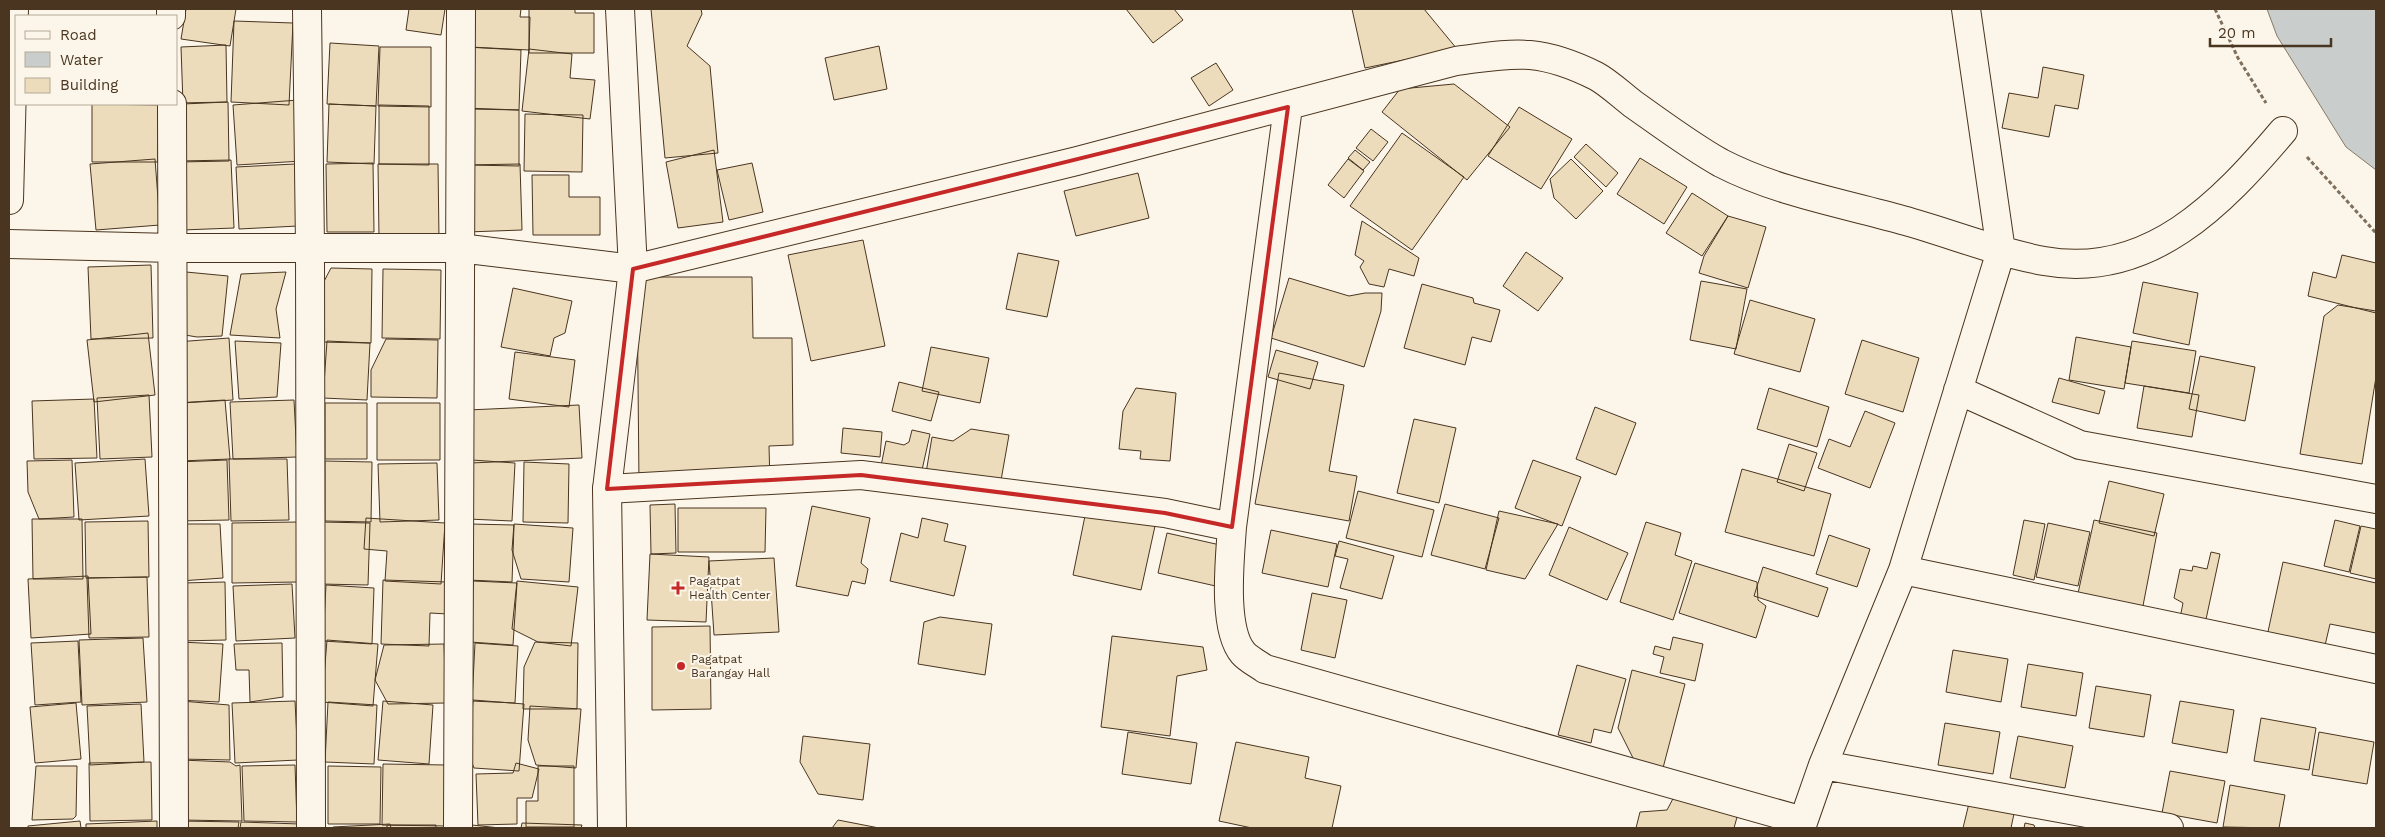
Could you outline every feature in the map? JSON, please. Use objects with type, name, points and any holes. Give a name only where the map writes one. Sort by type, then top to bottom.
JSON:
[{"type":"street","points":[[9,200],[14,9]]},
{"type":"street","points":[[307,9],[310,248],[311,828]]},
{"type":"street","points":[[458,828],[461,9]]},
{"type":"street","points":[[612,828],[607,488],[633,269],[620,9]]},
{"type":"street","points":[[1288,107],[1232,526],[1229,580],[1232,634],[1243,653],[1265,669],[1802,825],[1823,765],[1903,570],[2001,251],[1966,9]]},
{"type":"street","points":[[9,244],[173,248],[460,248],[633,269],[1077,161],[1288,107],[1456,61],[1505,54],[1532,56],[1560,62],[1597,76],[1632,103],[1721,163],[1787,190],[1904,221],[2001,251],[2047,261],[2079,263],[2119,258],[2179,233],[2209,210],[2248,172],[2283,131]]},
{"type":"street","points":[[172,105],[174,828]]},
{"type":"street","points":[[1958,390],[2080,445],[2376,499]]},
{"type":"street","points":[[607,488],[861,475],[1165,513],[1232,526]]},
{"type":"street","points":[[1903,570],[2376,669]]},
{"type":"street","points":[[1823,765],[2169,828]]},
{"type":"highlighted area","points":[[1288,107],[1232,527],[1165,513],[861,475],[607,489],[633,269]]},
{"type":"water","points":[[2267,9],[2376,9],[2376,170],[2346,147],[2277,36]]},
{"type":"building","points":[[186,9],[236,9],[230,46],[181,39]]},
{"type":"building","points":[[409,9],[445,9],[441,35],[406,30]]},
{"type":"building","points":[[471,9],[521,9],[520,17],[530,17],[529,50],[470,47]]},
{"type":"building","points":[[529,9],[575,9],[575,13],[594,13],[594,53],[529,53]]},
{"type":"building","points":[[651,9],[701,9],[702,14],[687,46],[710,66],[718,153],[665,158]]},
{"type":"building","points":[[1126,9],[1174,9],[1183,20],[1153,43]]},
{"type":"building","points":[[1352,9],[1424,9],[1457,49],[1365,68]]},
{"type":"building","points":[[234,21],[293,23],[289,105],[231,102]]},
{"type":"building","points":[[330,43],[379,46],[376,106],[327,104]]},
{"type":"building","points":[[226,45],[227,102],[183,104],[181,47]]},
{"type":"building","points":[[879,46],[887,89],[834,100],[825,58]]},
{"type":"building","points":[[380,47],[431,47],[431,107],[378,106]]},
{"type":"building","points":[[466,47],[521,50],[519,110],[464,108]]},
{"type":"building","points":[[529,49],[572,54],[570,78],[595,80],[590,119],[522,111]]},
{"type":"building","points":[[1216,63],[1233,90],[1209,106],[1191,78]]},
{"type":"building","points":[[2043,67],[2084,75],[2078,109],[2055,105],[2049,137],[2002,128],[2009,93],[2038,98]]},
{"type":"building","points":[[1454,84],[1510,127],[1467,180],[1382,112],[1400,89]]},
{"type":"building","points":[[298,100],[302,161],[237,165],[233,105]]},
{"type":"building","points":[[228,102],[229,161],[179,162],[178,103]]},
{"type":"building","points":[[329,104],[376,106],[374,164],[327,162]]},
{"type":"building","points":[[92,105],[158,105],[158,162],[92,162]]},
{"type":"building","points":[[379,105],[429,106],[429,165],[379,164]]},
{"type":"building","points":[[1519,107],[1572,139],[1541,189],[1488,156]]},
{"type":"building","points":[[470,109],[519,110],[519,166],[469,165]]},
{"type":"building","points":[[525,114],[583,115],[582,172],[524,171]]},
{"type":"building","points":[[1371,129],[1388,142],[1373,161],[1356,148]]},
{"type":"building","points":[[1402,133],[1464,177],[1412,250],[1350,206]]},
{"type":"building","points":[[1586,144],[1618,173],[1606,187],[1574,157]]},
{"type":"building","points":[[714,150],[723,222],[678,228],[666,162]]},
{"type":"building","points":[[1355,150],[1370,162],[1363,170],[1348,158]]},
{"type":"building","points":[[1640,158],[1687,187],[1664,224],[1617,194]]},
{"type":"building","points":[[155,159],[160,225],[96,230],[90,164]]},
{"type":"building","points":[[1348,159],[1364,171],[1344,198],[1328,185]]},
{"type":"building","points":[[1571,159],[1603,191],[1576,219],[1554,198],[1550,179]]},
{"type":"building","points":[[231,160],[234,228],[182,230],[179,161]]},
{"type":"building","points":[[373,163],[374,232],[327,232],[326,164]]},
{"type":"building","points":[[752,163],[763,212],[729,220],[717,170]]},
{"type":"building","points":[[295,164],[298,226],[239,229],[236,167]]},
{"type":"building","points":[[378,164],[438,164],[439,239],[379,239]]},
{"type":"building","points":[[520,164],[522,230],[467,232],[465,165]]},
{"type":"building","points":[[1138,173],[1149,218],[1076,236],[1064,191]]},
{"type":"building","points":[[532,175],[569,175],[569,197],[600,197],[600,235],[533,235]]},
{"type":"building","points":[[1692,193],[1728,216],[1702,256],[1666,233]]},
{"type":"building","points":[[1728,216],[1766,227],[1748,288],[1699,273],[1704,256]]},
{"type":"building","points":[[1362,221],[1419,258],[1414,276],[1389,269],[1384,287],[1369,284],[1360,267],[1364,261],[1355,255]]},
{"type":"building","points":[[863,240],[885,346],[811,361],[788,255]]},
{"type":"building","points":[[1526,252],[1563,278],[1538,311],[1503,286]]},
{"type":"building","points":[[1018,253],[1059,261],[1047,317],[1006,309]]},
{"type":"building","points":[[2342,255],[2376,263],[2376,313],[2308,296],[2313,272],[2336,278]]},
{"type":"building","points":[[151,265],[153,338],[91,339],[88,267]]},
{"type":"building","points":[[331,268],[372,269],[371,343],[319,342],[320,289]]},
{"type":"building","points":[[383,269],[441,270],[440,339],[382,338]]},
{"type":"building","points":[[186,272],[228,276],[222,336],[197,337],[179,334]]},
{"type":"building","points":[[286,272],[276,309],[280,338],[230,335],[241,274]]},
{"type":"building","points":[[637,277],[752,277],[753,338],[792,338],[793,445],[769,446],[770,483],[639,484]]},
{"type":"building","points":[[1289,278],[1349,296],[1365,293],[1382,293],[1381,311],[1364,367],[1271,338]]},
{"type":"building","points":[[1701,281],[1747,289],[1736,349],[1690,340]]},
{"type":"building","points":[[2143,282],[2198,293],[2189,345],[2133,333]]},
{"type":"building","points":[[1422,284],[1473,298],[1474,303],[1500,310],[1491,342],[1472,337],[1465,365],[1404,348]]},
{"type":"building","points":[[513,288],[572,301],[565,333],[554,338],[550,356],[501,347]]},
{"type":"building","points":[[1750,300],[1815,319],[1800,372],[1734,354]]},
{"type":"building","points":[[2338,305],[2376,311],[2376,377],[2362,464],[2300,454],[2324,316]]},
{"type":"building","points":[[148,333],[155,395],[94,402],[87,340]]},
{"type":"building","points":[[2076,337],[2131,347],[2124,389],[2069,380]]},
{"type":"building","points":[[229,338],[233,400],[181,403],[176,342]]},
{"type":"building","points":[[386,339],[438,340],[437,398],[371,397],[371,370]]},
{"type":"building","points":[[1862,340],[1919,358],[1903,412],[1845,394]]},
{"type":"building","points":[[235,341],[281,343],[277,397],[239,399]]},
{"type":"building","points":[[327,341],[370,343],[367,400],[323,398]]},
{"type":"building","points":[[2132,341],[2196,351],[2189,393],[2125,383]]},
{"type":"building","points":[[931,347],[989,358],[980,403],[922,391]]},
{"type":"building","points":[[1276,350],[1318,362],[1310,389],[1268,377]]},
{"type":"building","points":[[515,352],[575,360],[569,407],[509,399]]},
{"type":"building","points":[[2200,356],[2255,367],[2245,421],[2189,409]]},
{"type":"building","points":[[1279,373],[1344,385],[1329,471],[1357,476],[1349,521],[1255,504]]},
{"type":"building","points":[[2059,378],[2105,391],[2099,414],[2052,402]]},
{"type":"building","points":[[899,382],[939,392],[931,421],[892,411]]},
{"type":"building","points":[[2144,386],[2199,395],[2192,437],[2137,428]]},
{"type":"building","points":[[1136,388],[1176,393],[1170,461],[1140,459],[1141,451],[1119,449],[1123,411]]},
{"type":"building","points":[[1769,388],[1829,407],[1817,447],[1757,429]]},
{"type":"building","points":[[149,395],[152,457],[100,459],[97,398]]},
{"type":"building","points":[[94,399],[97,458],[34,459],[32,401]]},
{"type":"building","points":[[225,400],[230,459],[180,461],[176,403]]},
{"type":"building","points":[[294,400],[297,457],[233,459],[230,402]]},
{"type":"building","points":[[325,403],[367,403],[367,459],[325,459]]},
{"type":"building","points":[[377,403],[440,403],[440,460],[377,460]]},
{"type":"building","points":[[579,405],[582,458],[471,463],[468,410]]},
{"type":"building","points":[[1595,407],[1636,423],[1616,475],[1576,459]]},
{"type":"building","points":[[1865,411],[1895,423],[1870,488],[1818,468],[1829,439],[1850,447]]},
{"type":"building","points":[[1414,419],[1456,428],[1439,503],[1397,493]]},
{"type":"building","points":[[843,428],[882,432],[880,457],[841,453]]},
{"type":"building","points":[[971,429],[1009,435],[1000,486],[926,473],[932,437],[953,441]]},
{"type":"building","points":[[912,430],[930,434],[920,479],[880,471],[886,441],[904,445],[909,442]]},
{"type":"building","points":[[1789,444],[1817,453],[1804,491],[1777,482]]},
{"type":"building","points":[[145,459],[149,516],[79,520],[75,463]]},
{"type":"building","points":[[229,459],[287,459],[289,520],[231,521]]},
{"type":"building","points":[[72,460],[74,517],[39,519],[28,492],[27,461]]},
{"type":"building","points":[[227,460],[229,520],[178,521],[176,462]]},
{"type":"building","points":[[472,460],[515,463],[512,521],[468,519]]},
{"type":"building","points":[[1533,460],[1581,477],[1562,526],[1515,508]]},
{"type":"building","points":[[325,461],[372,462],[371,522],[325,521]]},
{"type":"building","points":[[524,462],[569,464],[568,523],[523,522]]},
{"type":"building","points":[[437,463],[439,520],[380,522],[378,464]]},
{"type":"building","points":[[1742,469],[1831,494],[1814,556],[1725,532]]},
{"type":"building","points":[[2109,481],[2164,494],[2154,536],[2099,523]]},
{"type":"building","points":[[1358,491],[1434,510],[1422,557],[1346,538]]},
{"type":"building","points":[[675,504],[676,553],[651,554],[650,505]]},
{"type":"building","points":[[1445,504],[1499,518],[1485,569],[1431,555]]},
{"type":"building","points":[[812,506],[870,518],[861,563],[868,569],[865,584],[852,581],[848,596],[796,586]]},
{"type":"building","points":[[678,508],[766,508],[765,552],[678,552]]},
{"type":"building","points":[[1086,511],[1155,526],[1141,590],[1073,575]]},
{"type":"building","points":[[1499,511],[1558,524],[1525,579],[1486,570]]},
{"type":"building","points":[[366,518],[445,523],[441,584],[385,581],[387,551],[364,549]]},
{"type":"building","points":[[922,518],[948,524],[944,541],[966,546],[954,596],[890,581],[901,533],[918,538]]},
{"type":"building","points":[[32,519],[82,519],[83,579],[33,579]]},
{"type":"building","points":[[2024,520],[2045,524],[2034,580],[2013,575]]},
{"type":"building","points":[[2094,520],[2157,533],[2142,611],[2077,598]]},
{"type":"building","points":[[2335,520],[2360,526],[2349,572],[2324,566]]},
{"type":"building","points":[[148,521],[149,577],[86,578],[85,522]]},
{"type":"building","points":[[298,522],[298,582],[232,583],[232,523]]},
{"type":"building","points":[[321,522],[370,523],[368,585],[320,584]]},
{"type":"building","points":[[1646,522],[1681,533],[1675,555],[1692,561],[1673,620],[1620,602]]},
{"type":"building","points":[[2048,523],[2090,532],[2078,586],[2036,577]]},
{"type":"building","points":[[179,524],[220,524],[223,578],[180,581]]},
{"type":"building","points":[[470,524],[514,525],[512,582],[468,580]]},
{"type":"building","points":[[514,524],[573,528],[569,582],[521,579],[512,550]]},
{"type":"building","points":[[2361,526],[2376,529],[2376,579],[2350,573]]},
{"type":"building","points":[[1569,527],[1628,553],[1607,600],[1549,575]]},
{"type":"building","points":[[1271,530],[1337,544],[1328,587],[1262,573]]},
{"type":"building","points":[[1167,533],[1229,547],[1220,587],[1158,573]]},
{"type":"building","points":[[1829,535],[1870,549],[1857,587],[1816,574]]},
{"type":"building","points":[[1339,541],[1394,556],[1382,599],[1340,588],[1348,559],[1335,556]]},
{"type":"building","points":[[2211,552],[2220,554],[2205,624],[2180,618],[2183,603],[2174,598],[2180,569],[2192,571],[2193,566],[2207,569]]},
{"type":"building","name":"Pagatpat Health Center","points":[[650,554],[709,557],[706,622],[647,620]]},
{"type":"building","points":[[774,558],[779,632],[714,635],[709,561]]},
{"type":"building","points":[[2283,562],[2376,583],[2376,633],[2330,624],[2323,654],[2266,641]]},
{"type":"building","points":[[1695,563],[1757,582],[1758,600],[1766,606],[1756,638],[1679,613]]},
{"type":"building","points":[[1763,567],[1828,588],[1818,617],[1754,596]]},
{"type":"building","points":[[88,576],[91,634],[31,638],[28,579]]},
{"type":"building","points":[[147,577],[149,637],[89,638],[87,578]]},
{"type":"building","points":[[383,580],[448,582],[448,614],[430,613],[429,646],[381,644]]},
{"type":"building","points":[[473,581],[517,583],[513,645],[470,642]]},
{"type":"building","points":[[517,581],[578,587],[571,646],[538,642],[512,629]]},
{"type":"building","points":[[225,582],[226,640],[179,641],[181,583]]},
{"type":"building","points":[[292,584],[295,638],[236,641],[233,586]]},
{"type":"building","points":[[326,585],[374,588],[372,644],[323,641]]},
{"type":"building","points":[[1312,593],[1347,600],[1335,658],[1301,650]]},
{"type":"building","points":[[940,617],[992,624],[985,675],[918,664],[924,622]]},
{"type":"building","name":"Pagatpat Barangay Hall","points":[[710,626],[711,709],[652,710],[652,627]]},
{"type":"building","points":[[1112,636],[1203,647],[1207,670],[1177,676],[1170,736],[1101,727]]},
{"type":"building","points":[[1673,637],[1703,644],[1695,681],[1660,673],[1664,657],[1653,654],[1655,646],[1670,650]]},
{"type":"building","points":[[143,638],[147,702],[82,705],[79,640]]},
{"type":"building","points":[[327,640],[378,644],[373,706],[322,702]]},
{"type":"building","points":[[78,641],[81,702],[35,705],[31,643]]},
{"type":"building","points":[[179,642],[223,644],[219,702],[176,700]]},
{"type":"building","points":[[535,642],[578,643],[577,709],[523,709],[524,667]]},
{"type":"building","points":[[282,643],[283,697],[250,702],[249,670],[236,670],[234,644]]},
{"type":"building","points":[[475,643],[518,646],[515,703],[472,701]]},
{"type":"building","points":[[444,644],[446,703],[388,704],[375,680],[384,645]]},
{"type":"building","points":[[1953,650],[2008,659],[2001,702],[1946,692]]},
{"type":"building","points":[[2028,664],[2083,673],[2076,716],[2021,707]]},
{"type":"building","points":[[1577,665],[1626,679],[1611,733],[1594,729],[1591,743],[1558,735]]},
{"type":"building","points":[[1632,670],[1685,684],[1663,768],[1634,760],[1618,728]]},
{"type":"building","points":[[2096,686],[2151,695],[2144,737],[2089,728]]},
{"type":"building","points":[[473,700],[524,704],[519,771],[474,768],[469,755]]},
{"type":"building","points":[[181,701],[229,705],[230,760],[179,759]]},
{"type":"building","points":[[295,701],[298,760],[235,763],[232,703]]},
{"type":"building","points":[[383,701],[433,705],[429,764],[378,760]]},
{"type":"building","points":[[2180,701],[2234,710],[2227,753],[2172,743]]},
{"type":"building","points":[[328,702],[377,705],[374,764],[325,762]]},
{"type":"building","points":[[76,703],[81,759],[35,763],[30,707]]},
{"type":"building","points":[[141,704],[144,762],[90,765],[87,706]]},
{"type":"building","points":[[530,706],[581,709],[576,768],[536,765],[528,740]]},
{"type":"building","points":[[2261,718],[2316,728],[2309,770],[2254,761]]},
{"type":"building","points":[[1945,723],[2000,732],[1993,774],[1938,765]]},
{"type":"building","points":[[1128,732],[1197,743],[1191,784],[1122,774]]},
{"type":"building","points":[[2319,732],[2374,742],[2367,784],[2312,775]]},
{"type":"building","points":[[803,736],[870,744],[863,800],[818,794],[800,762]]},
{"type":"building","points":[[2018,736],[2073,746],[2065,788],[2010,778]]},
{"type":"building","points":[[1236,742],[1309,757],[1305,778],[1341,786],[1332,828],[1252,828],[1219,821]]},
{"type":"building","points":[[181,760],[230,762],[236,766],[240,765],[242,821],[181,820]]},
{"type":"building","points":[[151,762],[152,820],[90,821],[89,763]]},
{"type":"building","points":[[516,763],[539,769],[532,798],[517,798],[517,824],[478,825],[476,774],[513,773]]},
{"type":"building","points":[[383,764],[446,765],[445,826],[382,825]]},
{"type":"building","points":[[295,765],[297,822],[244,821],[242,766]]},
{"type":"building","points":[[36,766],[77,766],[76,816],[73,819],[32,820]]},
{"type":"building","points":[[328,766],[381,767],[380,824],[328,824]]},
{"type":"building","points":[[538,766],[574,766],[574,827],[526,827],[526,801],[538,801]]},
{"type":"building","points":[[2170,771],[2225,781],[2217,823],[2162,813]]},
{"type":"building","points":[[2230,785],[2285,795],[2279,828],[2223,827]]},
{"type":"building","points":[[1676,793],[1739,810],[1734,828],[1636,828],[1640,812],[1667,810]]},
{"type":"building","points":[[1971,795],[2016,804],[2011,828],[1963,828]]},
{"type":"building","points":[[838,820],[879,828],[832,828]]},
{"type":"building","points":[[80,821],[81,828],[28,828],[28,826]]},
{"type":"building","points":[[157,821],[157,828],[86,828],[86,824]]},
{"type":"building","points":[[180,821],[239,822],[238,828],[180,828]]},
{"type":"building","points":[[241,822],[300,824],[300,828],[240,828]]},
{"type":"building","points":[[522,823],[582,825],[581,828],[521,828]]},
{"type":"building","points":[[2025,823],[2034,825],[2035,828],[2024,828]]},
{"type":"building","points":[[390,824],[391,828],[333,828],[333,827]]},
{"type":"building","points":[[387,825],[436,825],[436,828],[387,828]]},
{"type":"building","points":[[472,825],[500,828],[471,828]]},
{"type":"place","name":"Pagatpat Health Center","points":[[678,588]]},
{"type":"place","name":"Pagatpat Barangay Hall","points":[[681,666]]}]
